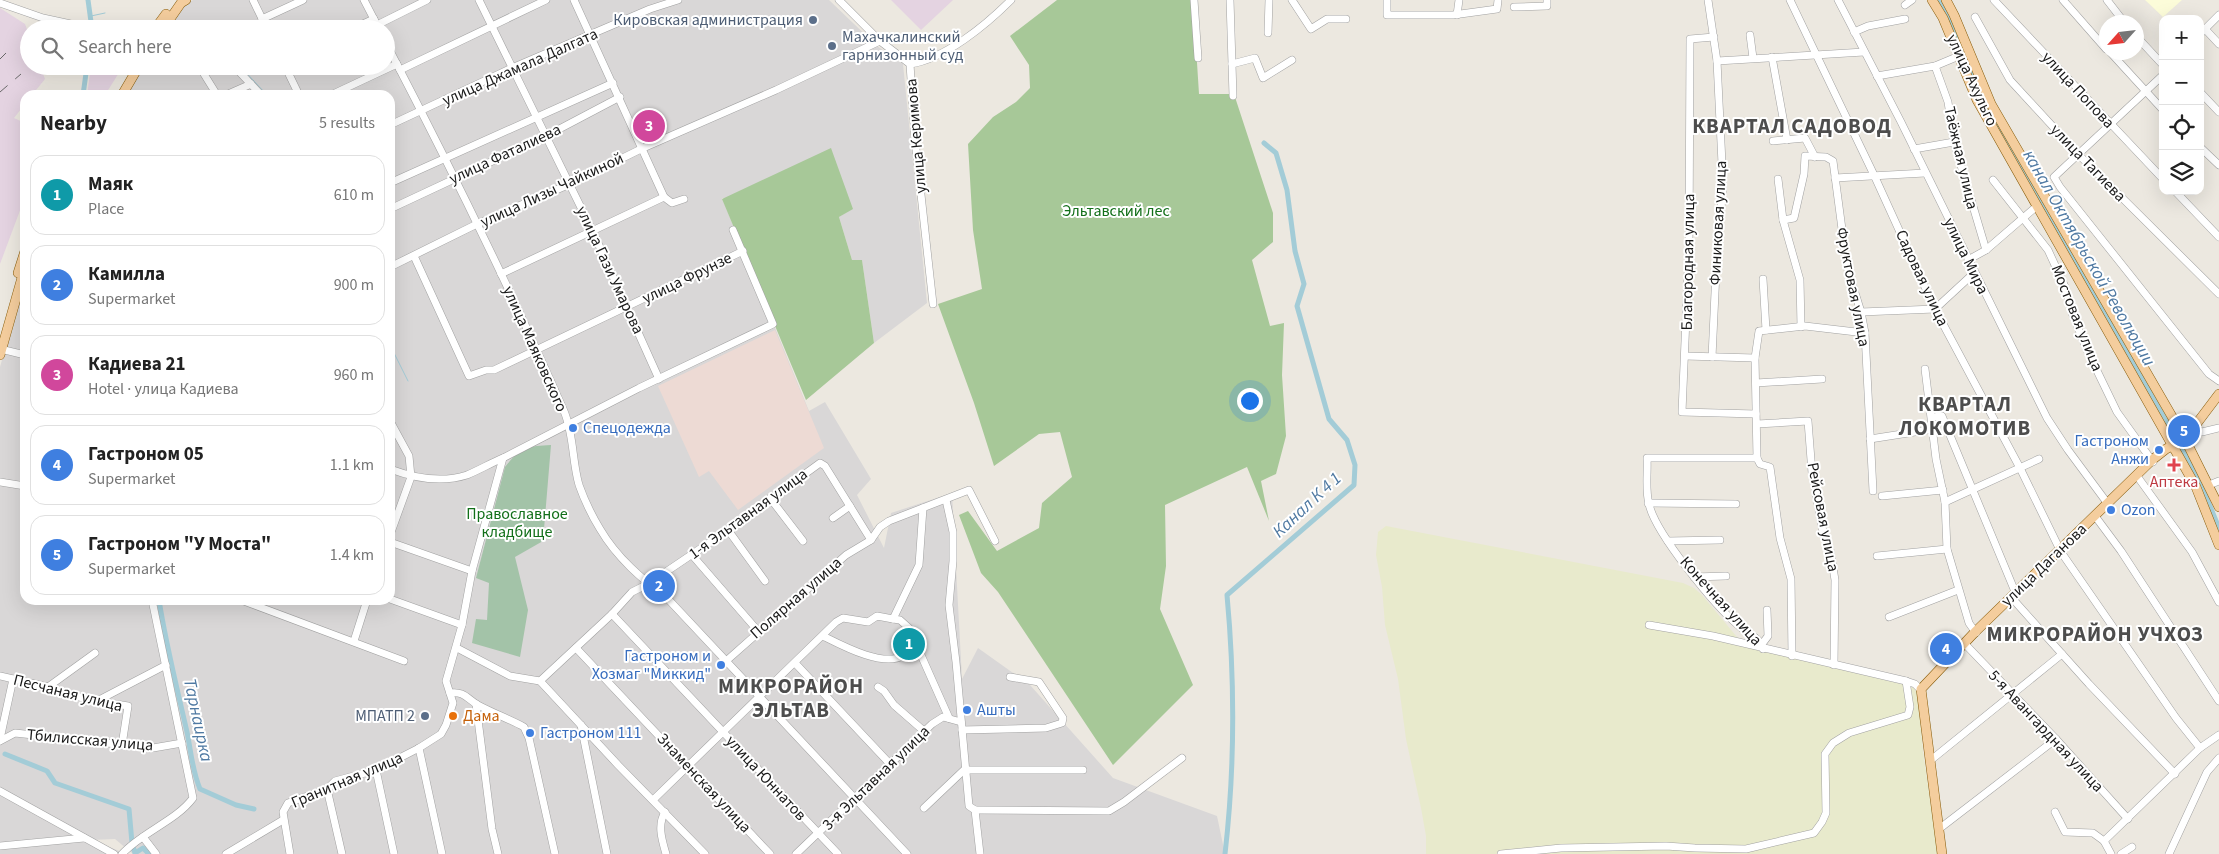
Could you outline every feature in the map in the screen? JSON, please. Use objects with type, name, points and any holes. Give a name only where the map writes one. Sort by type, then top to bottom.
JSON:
[{"type":"main road","name":"улица Ахульго","points":[[1932,0],[1943,18],[1977,100],[2196,487],[2219,545]]},
{"type":"main road","points":[[1946,0],[1991,104],[2186,440],[2210,485],[2219,507]]},
{"type":"main road","points":[[163,20],[181,1]]},
{"type":"main road","points":[[169,20],[181,1]]},
{"type":"main road","points":[[118,90],[127,75]]},
{"type":"main road","points":[[125,90],[134,75]]},
{"type":"main road","points":[[0,336],[20,269]]},
{"type":"main road","points":[[0,351],[20,285]]},
{"type":"main road","name":"улица Даганова","points":[[1921,689],[1976,632],[2061,552],[2152,461],[2186,440],[2219,395]]},
{"type":"main road","points":[[1921,689],[1943,854]]},
{"type":"street","points":[[253,0],[262,19],[303,0]]},
{"type":"street","points":[[364,0],[374,20]]},
{"type":"street","points":[[385,20],[428,0]]},
{"type":"street","name":"улица Гази Умарова","points":[[479,0],[593,232],[628,306],[659,379]]},
{"type":"street","points":[[395,69],[546,0]]},
{"type":"street","points":[[574,0],[614,83],[664,197],[672,203],[684,198]]},
{"type":"street","name":"улица Джамала Далгата","points":[[395,123],[512,68],[591,36],[650,9],[678,0]]},
{"type":"street","name":"улица Керимова","points":[[839,0],[880,40],[910,64],[914,140],[933,304]]},
{"type":"street","points":[[910,64],[926,62],[970,35],[1011,0]]},
{"type":"street","points":[[1194,0],[1198,58]]},
{"type":"street","points":[[1230,0],[1233,96]]},
{"type":"street","points":[[1268,33],[1269,0]]},
{"type":"street","points":[[1292,0],[1311,29],[1327,19],[1346,19]]},
{"type":"street","points":[[1387,0],[1387,15],[1457,15],[1497,9],[1498,0]]},
{"type":"street","points":[[1457,15],[1459,0]]},
{"type":"street","name":"Финиковая улица","points":[[1708,0],[1717,61],[1723,184],[1712,357]]},
{"type":"street","name":"Садовая улица","points":[[1790,0],[1874,175],[1935,309],[2020,468],[2061,552],[2176,718],[2200,748]]},
{"type":"street","name":"улица Мира","points":[[1838,0],[2047,418],[2068,450],[2108,503]]},
{"type":"street","points":[[1905,5],[1912,0]]},
{"type":"street","name":"улица Попова","points":[[1994,0],[2159,175]]},
{"type":"street","points":[[2063,0],[2099,41]]},
{"type":"street","points":[[2107,0],[2119,15]]},
{"type":"street","points":[[0,3],[52,20]]},
{"type":"street","points":[[1514,8],[1547,3]]},
{"type":"street","points":[[2204,31],[2219,15]]},
{"type":"street","name":"улица Тагиева","points":[[1975,17],[2010,80],[2079,155],[2219,294]]},
{"type":"street","points":[[1854,32],[1868,26],[1905,19]]},
{"type":"street","points":[[2204,33],[2219,44]]},
{"type":"street","points":[[1750,35],[1753,58]]},
{"type":"street","name":"Благородная улица","points":[[1714,36],[1690,39],[1690,247],[1682,412],[1756,414]]},
{"type":"street","name":"улица Лизы Чайкиной","points":[[395,264],[478,224],[570,184],[643,148],[776,90],[880,40]]},
{"type":"street","points":[[2144,45],[2159,61]]},
{"type":"street","points":[[1717,61],[1864,52]]},
{"type":"street","points":[[1877,76],[1935,66],[1959,56]]},
{"type":"street","points":[[1772,57],[1787,140]]},
{"type":"street","points":[[1232,64],[1255,58],[1263,78],[1292,60]]},
{"type":"street","name":"улица Маяковского","points":[[395,60],[478,224],[569,423],[579,485],[600,529],[618,555],[648,584],[668,599],[907,854]]},
{"type":"street","points":[[2117,60],[2159,106]]},
{"type":"street","name":"Таёжная улица","points":[[1935,66],[1948,102],[1954,142],[1986,250]]},
{"type":"street","points":[[205,75],[214,90]]},
{"type":"street","points":[[242,75],[256,90]]},
{"type":"street","points":[[289,75],[297,90]]},
{"type":"street","points":[[344,90],[380,75]]},
{"type":"street","points":[[2159,79],[2054,177],[2060,187],[2210,374],[2219,381]]},
{"type":"street","points":[[395,181],[614,83]]},
{"type":"street","points":[[237,90],[251,84]]},
{"type":"street","points":[[2204,96],[2219,112]]},
{"type":"street","name":"улица Фаталиева","points":[[395,207],[546,136],[620,97]]},
{"type":"street","points":[[1773,140],[1805,138],[1815,157]]},
{"type":"street","points":[[1914,149],[1954,142]]},
{"type":"street","points":[[2203,150],[2219,165]]},
{"type":"street","points":[[1783,220],[1794,218],[1804,174],[1805,156],[1815,157]]},
{"type":"street","name":"Фруктовая улица","points":[[1815,157],[1826,157],[1833,162],[1847,267],[1861,312],[1865,333],[1873,491]]},
{"type":"street","points":[[1836,178],[1925,173]]},
{"type":"street","points":[[1778,179],[1783,220],[1800,280],[1801,327]]},
{"type":"street","name":"Мостовая улица","points":[[1993,180],[2048,250],[2087,350],[2117,412],[2152,461]]},
{"type":"street","points":[[2179,195],[2219,237]]},
{"type":"street","points":[[501,274],[664,197]]},
{"type":"street","points":[[1968,260],[1986,250],[2037,206]]},
{"type":"street","points":[[395,472],[411,477],[427,479],[466,475],[774,324],[733,230]]},
{"type":"street","name":"улица Фрунзе","points":[[414,256],[468,375],[486,370],[494,370],[743,251]]},
{"type":"street","points":[[1861,312],[1935,309],[1974,273]]},
{"type":"street","points":[[1763,279],[1762,330],[1755,358],[1757,458],[1760,464],[1770,467],[1780,538],[1791,579],[1792,656]]},
{"type":"street","points":[[1762,330],[1801,327],[1865,333]]},
{"type":"street","points":[[0,351],[20,353]]},
{"type":"street","points":[[1685,356],[1755,358]]},
{"type":"street","points":[[1925,369],[1934,429],[1936,459],[1945,502],[1947,548],[1968,623],[1976,632]]},
{"type":"street","points":[[1756,383],[1822,379]]},
{"type":"street","points":[[1932,417],[1942,416],[2014,595],[2062,654],[2175,774]]},
{"type":"street","name":"Рейсовая улица","points":[[1756,424],[1808,421],[1812,473],[1823,532],[1830,549],[1835,580],[1834,665]]},
{"type":"street","points":[[2194,428],[2202,432],[2219,428]]},
{"type":"street","points":[[1870,439],[1934,429]]},
{"type":"street","points":[[395,430],[409,456],[411,477],[395,521]]},
{"type":"street","name":"Гранитная улица","points":[[226,854],[283,820],[282,812],[288,803],[327,789],[331,784],[342,778],[376,770],[419,748],[440,734],[446,725],[452,703],[446,681],[462,625],[472,571],[503,458]]},
{"type":"street","name":"Конечная улица","points":[[1757,458],[1647,458],[1648,503],[1668,541],[1694,577],[1739,626],[1763,646],[1792,656],[1906,681],[1915,684],[1921,689]]},
{"type":"street","points":[[1945,502],[2039,459]]},
{"type":"street","name":"1-я Эльтавная улица","points":[[540,680],[612,614],[632,592],[648,584],[692,555],[820,462],[825,466],[850,506]]},
{"type":"street","points":[[2138,476],[2192,552],[2219,602]]},
{"type":"street","points":[[2210,485],[2219,481]]},
{"type":"street","points":[[0,482],[20,485]]},
{"type":"street","name":"Полярная улица","points":[[725,662],[846,555],[871,540],[880,527],[889,520],[969,490],[995,541]]},
{"type":"street","points":[[1882,496],[1943,490]]},
{"type":"street","points":[[770,498],[803,541]]},
{"type":"street","points":[[946,500],[953,532],[953,561],[948,605],[956,662],[968,806],[975,810],[1108,811],[1124,802],[1182,758]]},
{"type":"street","points":[[1648,503],[1736,504]]},
{"type":"street","points":[[833,518],[850,506],[871,540]]},
{"type":"street","points":[[893,619],[919,565],[923,508]]},
{"type":"street","points":[[2095,516],[2135,572],[2219,702]]},
{"type":"street","points":[[728,530],[766,581]]},
{"type":"street","points":[[1668,541],[1720,540]]},
{"type":"street","points":[[395,544],[472,571]]},
{"type":"street","points":[[1876,556],[1947,548]]},
{"type":"street","points":[[692,555],[758,631]]},
{"type":"street","points":[[1694,577],[1726,576]]},
{"type":"street","points":[[1889,617],[1958,590]]},
{"type":"street","points":[[395,601],[462,625]]},
{"type":"street","points":[[122,854],[132,844],[193,798],[153,605]]},
{"type":"street","points":[[255,605],[404,661]]},
{"type":"street","points":[[354,641],[365,605]]},
{"type":"street","points":[[1649,625],[1763,646],[1768,636],[1767,610]]},
{"type":"street","name":"улица Юннатов","points":[[612,614],[838,854]]},
{"type":"street","points":[[653,800],[836,622],[843,618],[868,622],[878,616],[900,620],[909,628],[948,718]]},
{"type":"street","points":[[823,636],[874,658],[887,660],[903,656]]},
{"type":"street","name":"5-я Авангардная улица","points":[[1964,644],[2056,739],[2128,819]]},
{"type":"street","points":[[456,648],[510,676],[540,680],[704,854]]},
{"type":"street","name":"Знаменская улица","points":[[576,648],[770,854]]},
{"type":"street","points":[[48,686],[95,653]]},
{"type":"street","points":[[1930,760],[2062,654]]},
{"type":"street","points":[[795,663],[890,764]]},
{"type":"street","points":[[97,701],[166,665]]},
{"type":"street","name":"Песчаная улица","points":[[0,676],[48,686],[60,692],[97,701],[128,706],[122,745]]},
{"type":"street","name":"3-я Эльтавная улица","points":[[796,854],[938,720],[948,718],[961,726],[1046,728],[1062,723],[1063,718],[1039,682],[1010,677]]},
{"type":"street","points":[[0,740],[13,679]]},
{"type":"street","points":[[1501,854],[1561,848],[1666,846],[1746,849],[1814,833],[1826,813],[1826,754],[1833,744],[1849,733],[1908,715],[1910,707],[1906,681]]},
{"type":"street","points":[[878,687],[884,691],[894,705],[925,732]]},
{"type":"street","points":[[450,693],[458,692],[469,697],[476,704],[524,727],[529,738],[555,854]]},
{"type":"street","points":[[476,704],[492,829],[498,854]]},
{"type":"street","points":[[580,724],[608,854]]},
{"type":"street","name":"Тбилисская улица","points":[[0,740],[15,733],[153,748],[182,743]]},
{"type":"street","points":[[2104,841],[2200,748],[2219,735]]},
{"type":"street","points":[[1940,828],[2056,739]]},
{"type":"street","points":[[419,748],[442,854]]},
{"type":"street","points":[[2169,854],[2207,772],[2219,758]]},
{"type":"street","points":[[376,770],[394,854]]},
{"type":"street","points":[[924,808],[964,770],[1083,770]]},
{"type":"street","points":[[327,789],[342,854]]},
{"type":"street","points":[[0,791],[85,838],[102,851],[114,854]]},
{"type":"street","points":[[975,810],[980,854]]},
{"type":"street","points":[[665,812],[661,826],[666,854]]},
{"type":"street","points":[[2055,812],[2065,832],[2094,833],[2104,841],[2111,854]]},
{"type":"street","points":[[283,820],[290,854]]},
{"type":"street","points":[[143,837],[156,854]]},
{"type":"street","points":[[0,846],[85,838]]},
{"type":"street","points":[[2121,854],[2132,847]]},
{"type":"shaded area","points":[[193,0],[829,0],[877,46],[903,64],[927,303],[874,343],[862,260],[852,260],[839,217],[853,208],[722,198],[809,411],[825,402],[871,479],[857,495],[884,548],[891,513],[952,493],[962,679],[978,648],[1030,685],[1113,778],[1217,816],[1225,854],[133,854],[115,839],[91,840],[127,854],[0,854],[0,367],[20,295],[20,605],[395,605],[395,90],[129,90],[138,75],[395,75],[395,20],[174,20],[183,5]]},
{"type":"shaded area","points":[[891,0],[953,0],[921,30]]},
{"type":"shaded area","points":[[2145,0],[2182,0],[2165,15],[2161,15]]},
{"type":"shaded area","points":[[0,8],[20,21],[20,75],[43,75],[45,79],[36,90],[20,90],[20,110],[14,118],[20,121],[20,210],[0,264]]},
{"type":"shaded area","points":[[90,75],[118,75],[108,90],[88,90]]},
{"type":"shaded area","points":[[775,330],[824,448],[738,510],[709,471],[699,477],[658,386]]},
{"type":"shaded area","points":[[1386,526],[1683,583],[1694,588],[1702,595],[1737,637],[1755,649],[1910,686],[1915,689],[1918,696],[1923,752],[1938,854],[1426,854],[1426,836],[1406,739],[1398,679],[1385,625],[1382,587],[1376,555],[1378,532]]},
{"type":"green space","name":"Эльтавский лес","points":[[1057,0],[1193,0],[1199,94],[1234,94],[1273,213],[1273,242],[1252,260],[1270,326],[1284,323],[1282,375],[1286,436],[1276,474],[1261,481],[1269,521],[1247,467],[1165,505],[1166,566],[1160,609],[1193,685],[1113,765],[998,592],[981,573],[959,515],[968,511],[997,551],[1039,528],[1042,503],[1072,477],[1060,432],[1039,434],[994,466],[974,403],[938,304],[982,289],[973,230],[968,144],[993,117],[1016,102],[1030,88],[1029,65],[1010,36]]},
{"type":"green space","points":[[831,148],[853,209],[839,217],[852,260],[862,260],[874,343],[806,400],[722,199]]},
{"type":"green space","name":"Православное кладбище","points":[[551,445],[543,541],[515,557],[528,610],[520,657],[472,643],[476,619],[487,620],[489,583],[476,578],[505,467],[525,449]]},
{"type":"waterway","name":"Тарнаирка","points":[[88,0],[91,20]]},
{"type":"waterway","name":"канал Октябрьской Революции","points":[[1940,0],[1958,36]]},
{"type":"waterway","points":[[91,16],[105,13]]},
{"type":"waterway","name":"канал Октябрьской Революции","points":[[1968,60],[1987,107],[2198,477],[2219,528]]},
{"type":"waterway","name":"Тарнаирка","points":[[84,90],[86,75]]},
{"type":"waterway","points":[[248,75],[262,90]]},
{"type":"waterway","name":"Канал К 4 1","points":[[1225,854],[1231,789],[1233,724],[1227,595],[1354,485],[1355,465],[1347,440],[1329,419],[1297,306],[1304,284],[1295,251],[1287,190],[1276,153],[1264,143]]},
{"type":"waterway","points":[[395,355],[408,381]]},
{"type":"waterway","name":"Тарнаирка","points":[[160,605],[193,768],[200,789],[236,805],[254,809]]},
{"type":"waterway","points":[[5,754],[47,771],[55,783],[129,809],[132,843],[135,853],[143,848],[149,854]]},
{"type":"railway","points":[[0,59],[6,53]]},
{"type":"railway","points":[[0,92],[20,75]]},
{"type":"place","name":"Кировская администрация","points":[[813,20]]},
{"type":"place","name":"Махачкалинский гарнизонный суд","points":[[832,46]]},
{"type":"place","name":"Кадиева 21","points":[[649,126]]},
{"type":"place","name":"Спецодежда","points":[[573,428]]},
{"type":"place","name":"Гастроном \"У Моста\"","points":[[2184,431]]},
{"type":"place","name":"Гастроном Анжи","points":[[2159,450]]},
{"type":"place","name":"Аптека","points":[[2174,465]]},
{"type":"place","name":"Ozon","points":[[2111,510]]},
{"type":"place","name":"Камилла","points":[[659,586]]},
{"type":"place","name":"Маяк","points":[[909,644]]},
{"type":"place","name":"Гастроном 05","points":[[1946,649]]},
{"type":"place","name":"Гастроном и Хозмаг \"Миккид\"","points":[[721,665]]},
{"type":"place","name":"Ашты","points":[[967,710]]},
{"type":"place","name":"МПАТП 2","points":[[425,716]]},
{"type":"place","name":"Дама","points":[[453,716]]},
{"type":"place","name":"Гастроном 111","points":[[530,733]]},
{"type":"district","name":"КВАРТАЛ САДОВОД","points":[[1792,126]]},
{"type":"district","name":"КВАРТАЛ ЛОКОМОТИВ","points":[[1965,416]]},
{"type":"district","name":"МИКРОРАЙОН УЧХОЗ","points":[[2095,634]]},
{"type":"district","name":"МИКРОРАЙОН ЭЛЬТАВ","points":[[791,698]]}]
